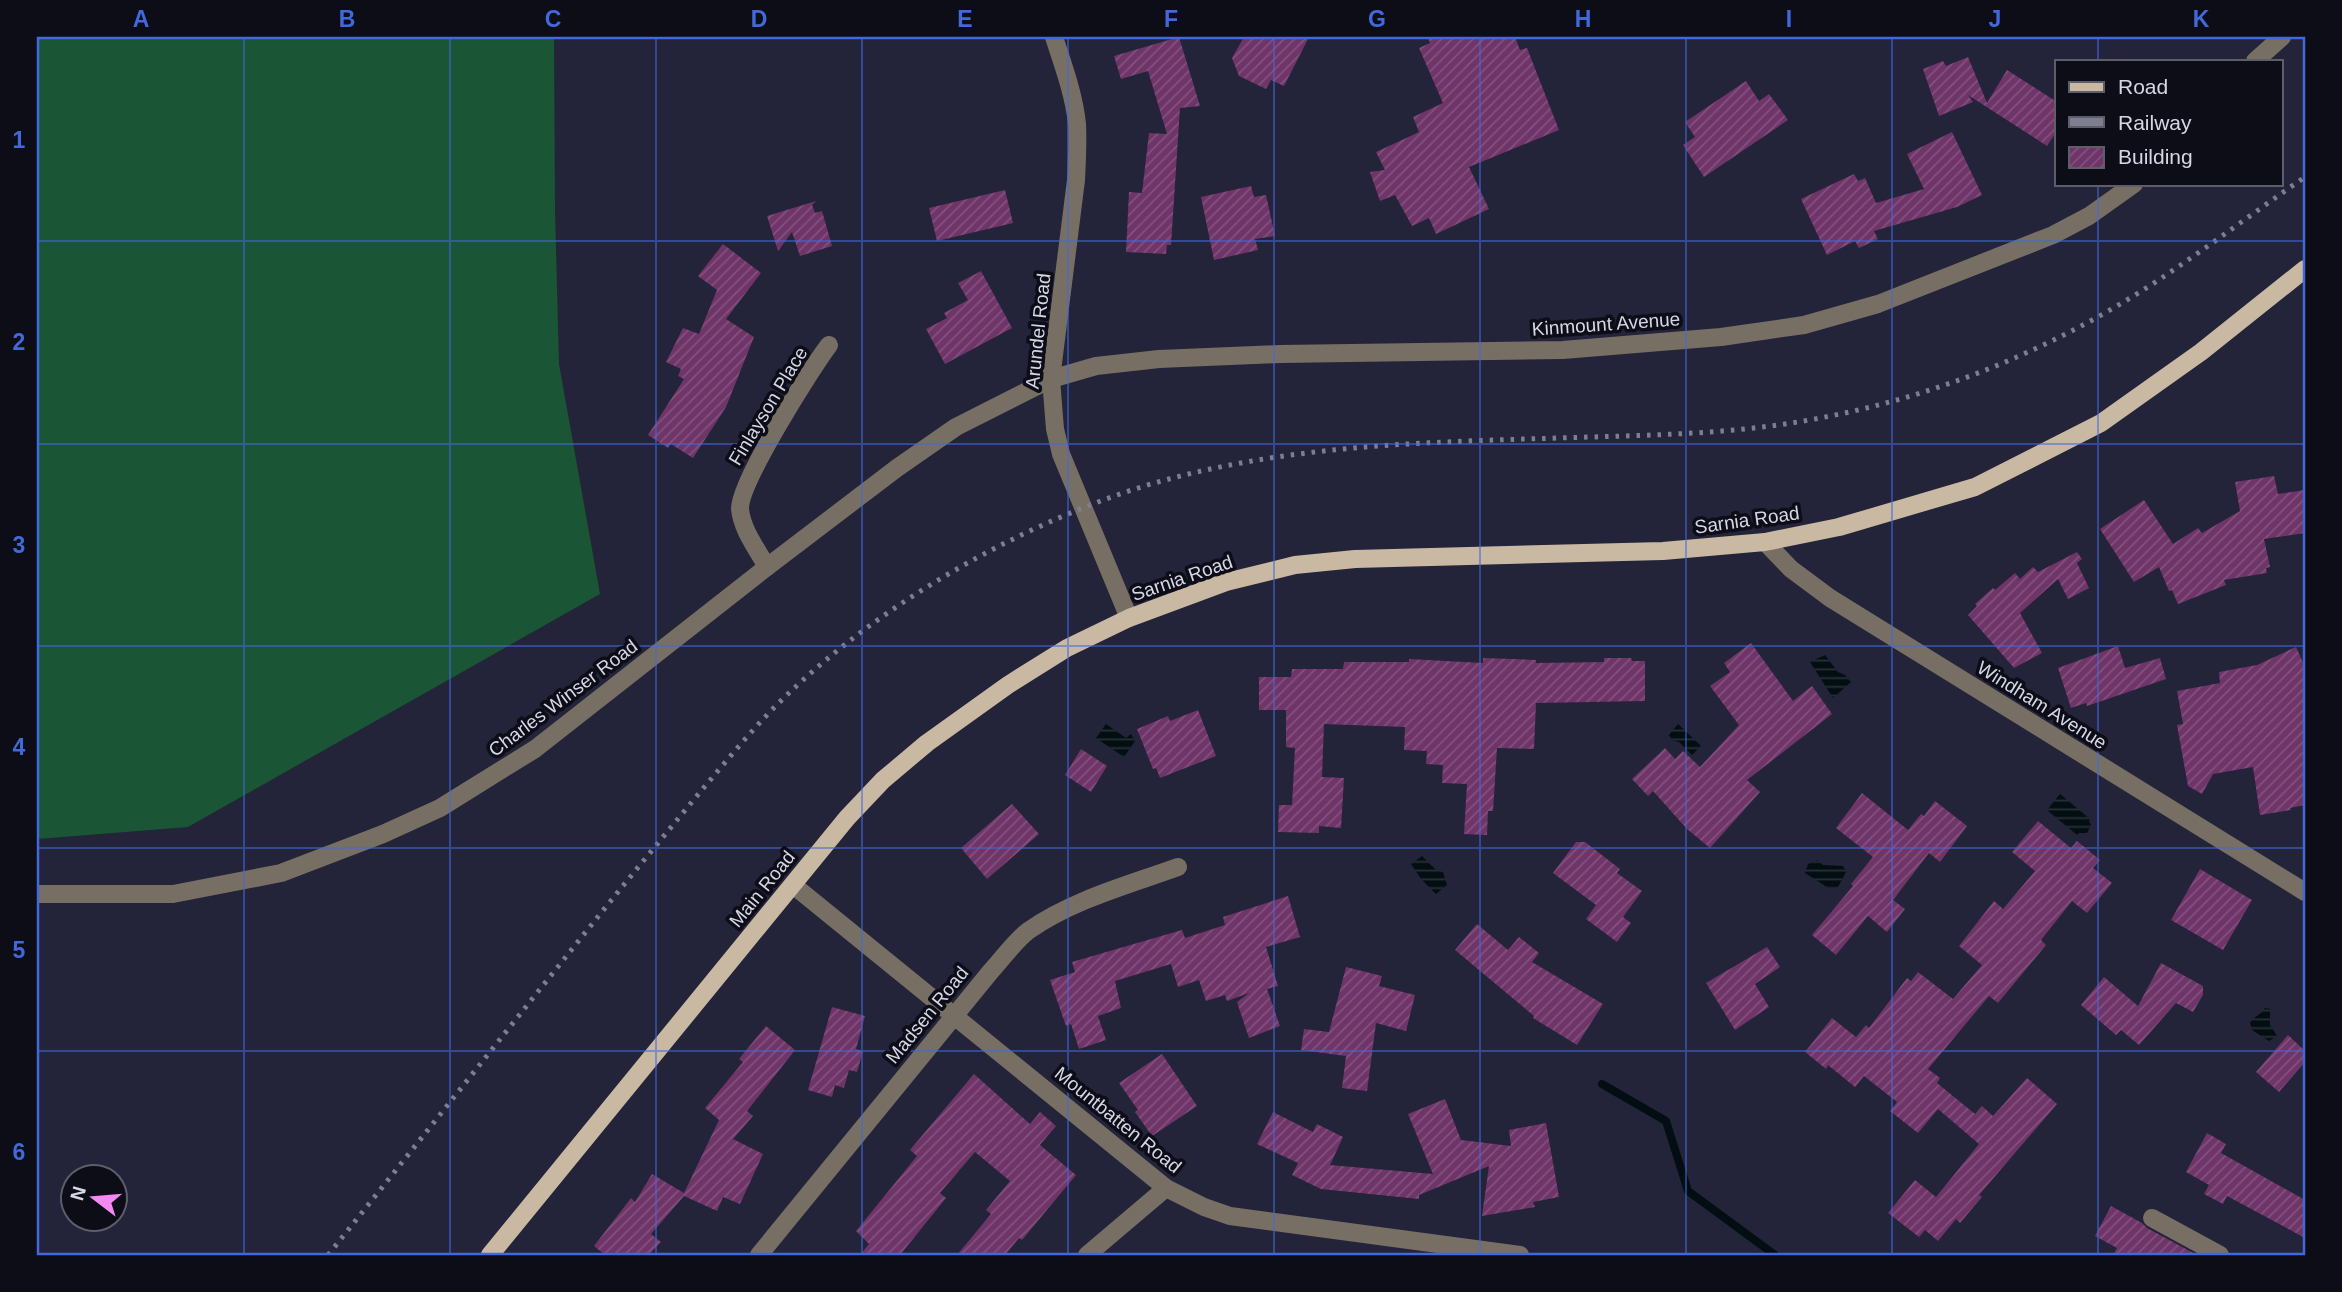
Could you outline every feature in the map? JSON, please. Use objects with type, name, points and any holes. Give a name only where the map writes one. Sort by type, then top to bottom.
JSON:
[{"type":"main road","name":"Sarnia Road","points":[[1129,618],[1226,582],[1295,565],[1355,559],[1663,551],[1765,542],[1839,527],[1975,486],[2101,423],[2202,352],[2305,269]]},
{"type":"main road","name":"Main Road","points":[[489,1255],[847,818],[883,780],[927,743],[1008,685],[1067,648],[1129,618]]},
{"type":"street","name":"Arundel Road","points":[[1054,37],[1071,94],[1077,147],[1076,180],[1051,379],[1055,429],[1061,454],[1129,618]]},
{"type":"street","points":[[2256,60],[2282,37]]},
{"type":"street","name":"Kinmount Avenue","points":[[1051,379],[1096,366],[1159,359],[1280,354],[1563,350],[1721,337],[1804,325],[1878,304],[2053,235],[2089,216],[2131,186]]},
{"type":"street","name":"Finlayson Place","points":[[767,567],[747,534],[740,507],[748,480],[812,367],[830,345]]},
{"type":"street","name":"Charles Winser Road","points":[[37,894],[173,894],[282,873],[383,834],[440,807],[535,749],[897,468],[956,427],[1051,379]]},
{"type":"street","name":"Windham Avenue","points":[[1765,542],[1791,569],[1830,598],[2305,892]]},
{"type":"street","name":"Madsen Road","points":[[759,1255],[954,1016],[1026,933],[1052,916],[1178,867]]},
{"type":"street","name":"Mountbatten Road","points":[[793,885],[1166,1188],[1204,1207],[1230,1216],[1520,1255]]},
{"type":"street","points":[[1087,1255],[1166,1188]]},
{"type":"street","points":[[2152,1218],[2220,1255]]},
{"type":"green space","points":[[37,37],[554,37],[559,364],[600,594],[188,827],[37,839]]},
{"type":"shaded area","points":[[1825,655],[1838,672],[1851,682],[1833,698],[1810,662]]},
{"type":"shaded area","points":[[1106,724],[1126,738],[1131,734],[1135,741],[1124,757],[1096,738]]},
{"type":"shaded area","points":[[1678,724],[1701,746],[1692,755],[1669,735]]},
{"type":"shaded area","points":[[2060,794],[2090,819],[2091,825],[2087,833],[2077,835],[2047,810]]},
{"type":"shaded area","points":[[1422,856],[1436,870],[1443,872],[1447,885],[1436,894],[1411,864]]},
{"type":"shaded area","points":[[1817,860],[1823,865],[1843,866],[1846,872],[1838,887],[1830,889],[1805,873],[1808,864]]},
{"type":"shaded area","points":[[2265,1008],[2270,1009],[2270,1025],[2277,1036],[2269,1041],[2252,1030],[2250,1023]]},
{"type":"building","points":[[1179,37],[1200,106],[1180,108],[1171,245],[1167,245],[1166,254],[1126,252],[1129,192],[1142,193],[1149,133],[1167,134],[1148,71],[1121,79],[1114,56]]},
{"type":"building","points":[[1244,37],[1309,37],[1284,86],[1271,80],[1266,89],[1239,76],[1232,58]]},
{"type":"building","points":[[1428,37],[1515,37],[1520,50],[1527,48],[1559,130],[1469,167],[1489,209],[1436,234],[1429,218],[1412,226],[1395,195],[1380,201],[1370,172],[1385,170],[1376,152],[1419,132],[1413,117],[1443,103],[1419,48],[1430,43]]},
{"type":"building","points":[[1968,57],[1987,103],[2007,70],[2055,101],[2055,134],[2047,146],[1968,95],[1973,102],[1939,116],[1923,69],[1943,61],[1946,66]]},
{"type":"building","points":[[1746,81],[1759,101],[1769,94],[1788,120],[1704,177],[1683,145],[1695,137],[1685,122]]},
{"type":"building","points":[[1952,132],[1982,195],[1957,207],[1874,231],[1878,239],[1859,248],[1855,241],[1827,255],[1801,199],[1854,174],[1858,181],[1865,178],[1876,203],[1924,189],[1907,154]]},
{"type":"building","points":[[1251,186],[1254,197],[1266,195],[1275,236],[1255,239],[1258,250],[1214,260],[1201,197]]},
{"type":"building","points":[[1005,190],[1013,223],[937,241],[929,208]]},
{"type":"building","points":[[816,201],[812,205],[815,213],[822,211],[832,246],[800,256],[792,232],[778,251],[767,216]]},
{"type":"building","points":[[723,244],[761,273],[726,319],[754,337],[726,407],[693,458],[671,444],[668,448],[648,435],[684,379],[678,376],[681,369],[666,362],[683,328],[699,334],[717,290],[698,276]]},
{"type":"building","points":[[981,271],[1012,328],[945,364],[926,329],[947,318],[944,313],[968,300],[958,283]]},
{"type":"building","points":[[2274,476],[2278,494],[2305,490],[2305,533],[2264,539],[2270,567],[2266,568],[2267,573],[2224,580],[2226,585],[2178,604],[2159,567],[2134,582],[2100,529],[2144,500],[2173,544],[2198,528],[2202,533],[2240,511],[2235,482]]},
{"type":"building","points":[[2077,552],[2082,559],[2077,563],[2089,588],[2068,599],[2058,579],[2020,613],[2042,653],[2014,668],[1968,615],[1977,606],[1975,604],[2015,573],[2020,579],[2033,567],[2038,572]]},
{"type":"building","points":[[1751,643],[1793,701],[1812,686],[1832,714],[1747,780],[1760,792],[1710,848],[1687,829],[1653,791],[1648,796],[1632,779],[1665,748],[1675,759],[1683,751],[1700,767],[1739,725],[1710,686],[1730,672],[1724,663]]},
{"type":"building","points":[[2118,646],[2125,668],[2160,658],[2166,679],[2087,706],[2086,703],[2071,708],[2058,668]]},
{"type":"building","points":[[2296,647],[2305,667],[2305,805],[2260,815],[2253,767],[2213,774],[2202,794],[2188,786],[2177,725],[2183,724],[2177,691],[2220,683],[2219,672],[2257,665]]},
{"type":"building","points":[[1483,658],[1536,660],[1536,663],[1604,662],[1604,658],[1645,661],[1645,701],[1536,703],[1534,749],[1497,748],[1493,811],[1488,811],[1487,835],[1464,834],[1467,784],[1442,783],[1443,765],[1426,764],[1427,751],[1404,750],[1405,727],[1324,724],[1322,777],[1344,778],[1341,828],[1319,826],[1319,833],[1278,832],[1279,805],[1292,805],[1295,748],[1286,747],[1286,710],[1259,710],[1259,677],[1291,677],[1292,669],[1343,669],[1344,662],[1409,662],[1409,659],[1483,663]]},
{"type":"building","points":[[1198,710],[1216,756],[1160,778],[1156,768],[1153,769],[1137,729],[1168,716],[1170,721]]},
{"type":"building","points":[[1081,749],[1107,766],[1091,792],[1065,775]]},
{"type":"building","points":[[1862,793],[1908,830],[1921,814],[1924,816],[1935,801],[1967,826],[1940,862],[1929,853],[1893,900],[1905,909],[1887,932],[1868,916],[1836,955],[1812,935],[1853,886],[1851,884],[1873,857],[1836,828]]},
{"type":"building","points":[[1012,804],[1039,834],[987,879],[961,848]]},
{"type":"building","points":[[2038,821],[2071,848],[2077,841],[2100,860],[2093,868],[2112,883],[2087,913],[2072,901],[2041,940],[2046,945],[1998,1003],[1989,996],[1928,1069],[1940,1078],[1937,1083],[1975,1114],[1982,1106],[1993,1116],[2027,1078],[2057,1104],[1979,1195],[1982,1197],[1960,1223],[1956,1219],[1938,1241],[1925,1230],[1919,1237],[1888,1213],[1915,1180],[1936,1197],[1979,1144],[1938,1109],[1918,1133],[1890,1111],[1897,1102],[1864,1076],[1855,1087],[1828,1065],[1826,1069],[1805,1052],[1832,1018],[1856,1037],[1866,1025],[1869,1028],[1907,978],[1911,981],[1918,972],[1953,999],[1982,965],[1959,946],[1994,901],[2003,909],[2035,871],[2012,852]]},
{"type":"building","points":[[1576,842],[1585,842],[1620,869],[1617,873],[1642,891],[1623,917],[1631,923],[1617,942],[1586,919],[1596,905],[1553,873]]},
{"type":"building","points":[[2200,869],[2252,900],[2223,950],[2171,920]]},
{"type":"building","points":[[1288,896],[1300,937],[1266,947],[1278,986],[1267,989],[1280,1026],[1249,1038],[1237,1002],[1249,993],[1227,1001],[1225,995],[1206,1001],[1199,980],[1178,987],[1171,964],[1115,981],[1121,1008],[1098,1016],[1106,1040],[1079,1049],[1071,1024],[1066,1026],[1050,980],[1075,972],[1072,962],[1182,930],[1185,938],[1225,925],[1223,917]]},
{"type":"building","points":[[1477,924],[1508,950],[1519,937],[1539,953],[1532,962],[1603,1004],[1577,1045],[1533,1018],[1534,1016],[1455,950]]},
{"type":"building","points":[[1767,947],[1780,967],[1755,984],[1769,1007],[1735,1030],[1706,983]]},
{"type":"building","points":[[2161,963],[2203,986],[2203,995],[2193,1012],[2176,1003],[2139,1045],[2121,1030],[2116,1035],[2081,1005],[2104,977],[2138,1006]]},
{"type":"building","points":[[1346,967],[1382,976],[1379,986],[1415,995],[1406,1031],[1376,1023],[1367,1091],[1342,1088],[1346,1056],[1301,1050],[1304,1029],[1329,1032]]},
{"type":"building","points":[[832,1007],[865,1016],[856,1049],[863,1051],[857,1072],[849,1070],[844,1088],[835,1085],[832,1097],[808,1090]]},
{"type":"building","points":[[766,1026],[795,1050],[747,1111],[753,1116],[733,1139],[763,1154],[740,1204],[723,1197],[717,1211],[684,1196],[651,1234],[661,1242],[649,1255],[605,1255],[594,1246],[631,1198],[635,1202],[652,1174],[684,1193],[719,1120],[705,1108],[743,1062],[739,1059]]},
{"type":"building","points":[[2288,1035],[2305,1051],[2305,1062],[2279,1092],[2256,1072]]},
{"type":"building","points":[[1162,1054],[1197,1106],[1152,1136],[1119,1083]]},
{"type":"building","points":[[974,1074],[1030,1124],[1040,1112],[1056,1126],[1040,1145],[1076,1175],[1022,1240],[1019,1238],[1005,1255],[957,1255],[991,1214],[986,1210],[1010,1181],[975,1152],[940,1193],[946,1198],[900,1255],[860,1255],[869,1244],[856,1231],[917,1156],[910,1150]]},
{"type":"building","points":[[1445,1099],[1461,1140],[1511,1146],[1509,1130],[1546,1123],[1559,1197],[1533,1202],[1535,1207],[1482,1216],[1489,1166],[1419,1195],[1419,1199],[1321,1189],[1292,1175],[1298,1163],[1257,1144],[1273,1112],[1313,1132],[1317,1124],[1343,1137],[1330,1165],[1433,1174],[1408,1114]]},
{"type":"building","points":[[2207,1133],[2226,1144],[2221,1153],[2305,1200],[2305,1238],[2227,1196],[2223,1204],[2204,1194],[2209,1185],[2186,1172]]},
{"type":"building","points":[[2111,1206],[2197,1255],[2113,1255],[2117,1248],[2095,1236]]},
{"type":"waterway","points":[[1602,1084],[1666,1121],[1688,1191],[1775,1255]]},
{"type":"railway","points":[[328,1255],[621,889],[766,716],[813,671],[864,630],[974,559],[1043,525],[1126,492],[1169,479],[1265,459],[1363,447],[1657,435],[1755,428],[1820,418],[1912,396],[2002,364],[2088,322],[2169,273],[2305,177]]}]
